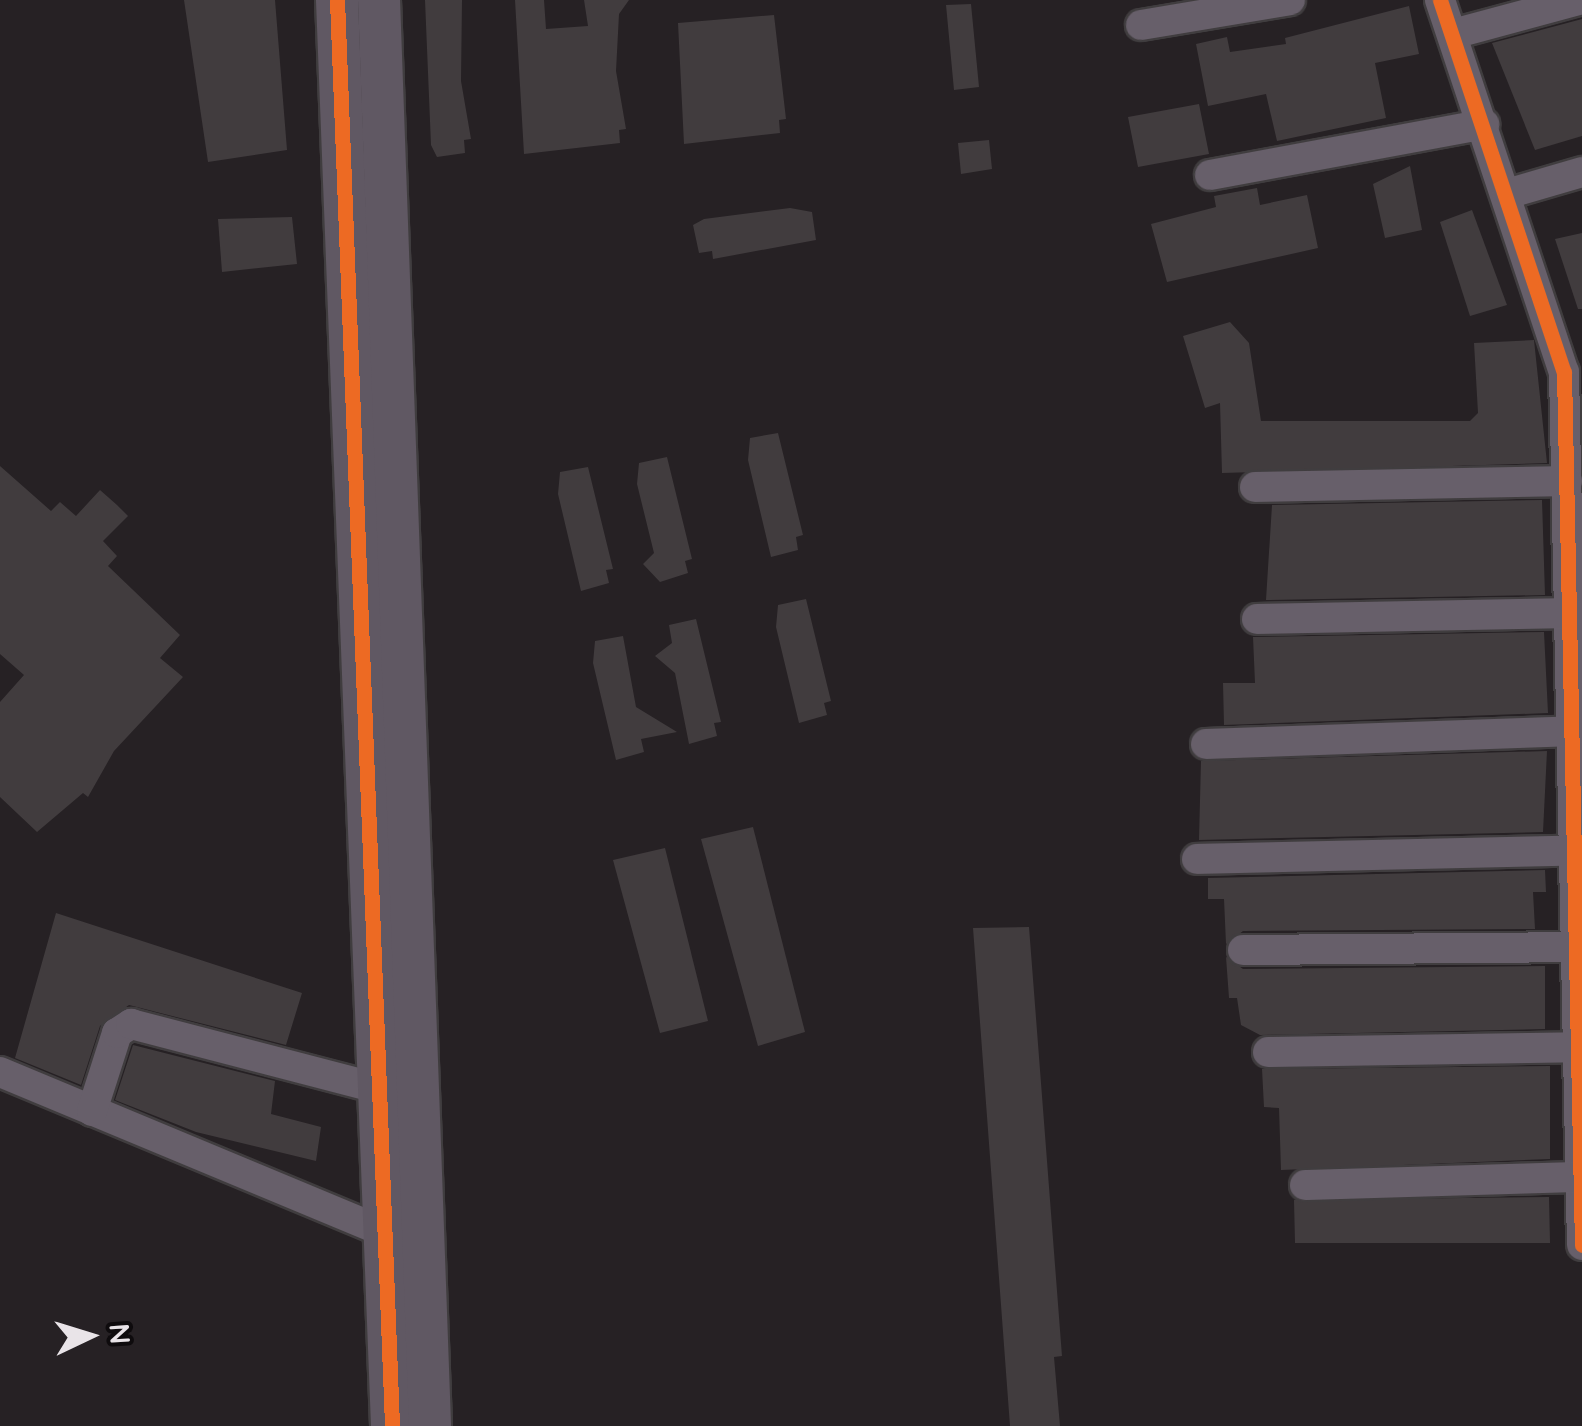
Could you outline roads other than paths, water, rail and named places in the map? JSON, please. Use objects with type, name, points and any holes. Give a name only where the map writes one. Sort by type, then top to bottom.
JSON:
[{"type":"street","points":[[337,0],[392,1426]]},
{"type":"street","points":[[378,0],[430,1426]]},
{"type":"street","points":[[1140,25],[1290,0]]},
{"type":"street","points":[[1440,0],[1507,194],[1571,359],[1575,429],[1566,481],[1575,535],[1582,1245]]},
{"type":"street","points":[[1454,34],[1579,0]]},
{"type":"street","points":[[1210,175],[1484,124]]},
{"type":"street","points":[[1507,194],[1582,172]]},
{"type":"street","points":[[1255,487],[1566,481]]},
{"type":"street","points":[[1256,619],[1575,633]]},
{"type":"street","points":[[1206,744],[1577,740]]},
{"type":"street","points":[[1197,859],[1580,850]]},
{"type":"street","points":[[1243,950],[1580,948]]},
{"type":"street","points":[[92,1110],[116,1033],[131,1024],[380,1089]]},
{"type":"street","points":[[1268,1052],[1579,1054]]},
{"type":"street","points":[[0,1072],[385,1232]]},
{"type":"street","points":[[1306,1185],[1579,1158]]}]
